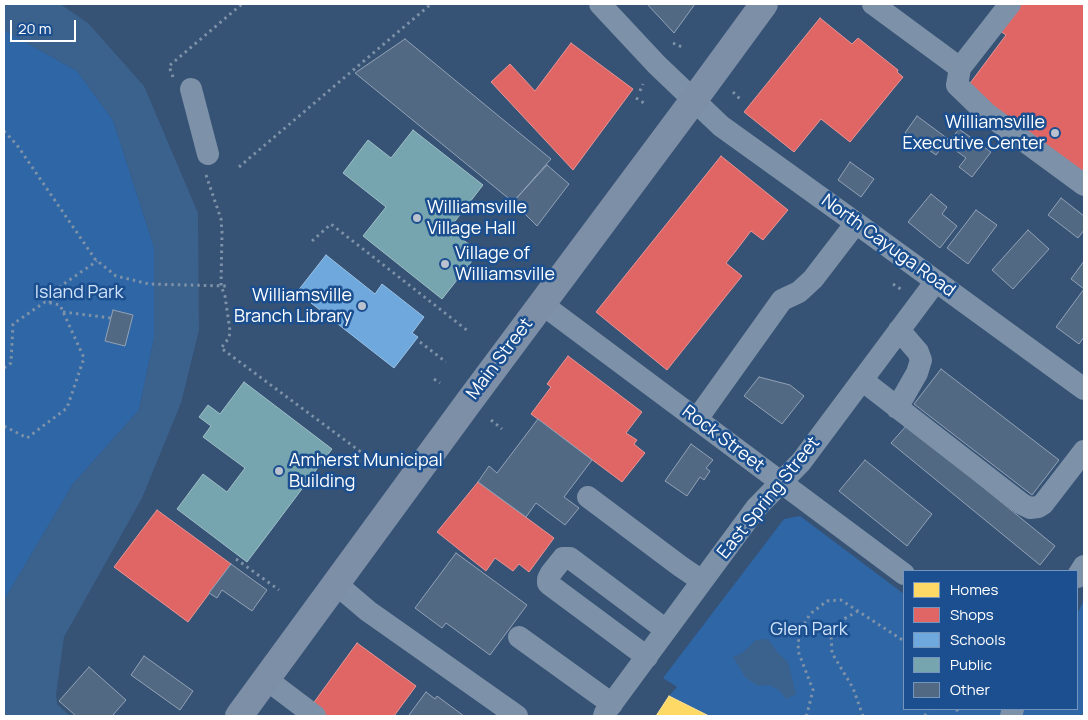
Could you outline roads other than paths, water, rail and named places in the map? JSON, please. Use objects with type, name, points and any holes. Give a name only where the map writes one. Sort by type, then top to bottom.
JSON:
[{"type":"main road","name":"Main Street","points":[[239,716],[335,583],[764,4]]},
{"type":"street","name":"North Cayuga Road","points":[[600,4],[693,101],[721,126],[1084,389]]},
{"type":"street","points":[[873,4],[960,68]]},
{"type":"street","points":[[1010,4],[960,68],[957,85],[986,113],[1084,185]]},
{"type":"street","points":[[191,89],[208,154]]},
{"type":"street","points":[[696,419],[782,300],[799,292],[813,279],[856,223]]},
{"type":"street","name":"East Spring Street","points":[[607,711],[756,508],[801,462],[936,281]]},
{"type":"street","name":"Rock Street","points":[[542,304],[903,573]]},
{"type":"street","points":[[897,408],[918,373],[921,360],[918,352],[899,330]]},
{"type":"street","points":[[862,380],[1022,504],[1030,508],[1043,504],[1084,451]]},
{"type":"street","points":[[588,497],[702,581]]},
{"type":"street","points":[[647,657],[550,586],[548,579],[551,573],[563,558],[570,558],[666,630]]},
{"type":"street","points":[[335,583],[368,611],[518,716]]},
{"type":"street","points":[[519,637],[607,711]]},
{"type":"street","points":[[266,679],[315,716]]},
{"type":"place","name":"Williamsville Executive Center","points":[[1055,133]]},
{"type":"place","name":"Williamsville Village Hall","points":[[417,218]]},
{"type":"place","name":"Village of Williamsville","points":[[445,264]]},
{"type":"place","name":"Williamsville Branch Library","points":[[362,306]]},
{"type":"place","name":"Amherst Municipal Building","points":[[279,471]]},
{"type":"park label","name":"Island Park","points":[[79,293]]},
{"type":"park label","name":"Glen Park","points":[[809,630]]}]
